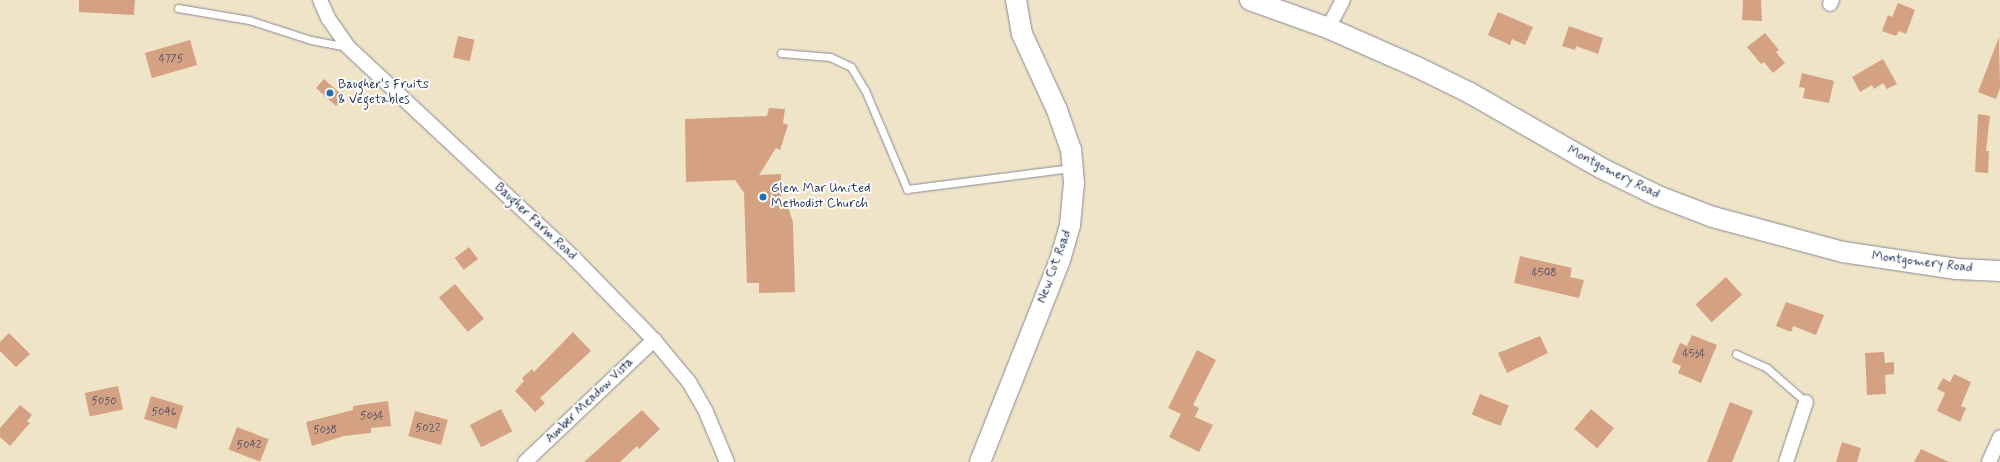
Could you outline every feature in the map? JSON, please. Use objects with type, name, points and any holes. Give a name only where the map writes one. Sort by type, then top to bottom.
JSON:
[{"type":"main road","name":"New Cut Road","points":[[980,462],[1060,260],[1070,225],[1072,168],[1071,150],[1057,110],[1022,34],[1016,0]]},
{"type":"main road","name":"Montgomery Road","points":[[1250,0],[1328,28],[1470,94],[1616,175],[1658,196],[1713,217],[1844,252],[1957,269],[2000,271]]},
{"type":"street","name":"Baugher Farm Road","points":[[320,0],[328,18],[348,47],[574,258],[654,340],[689,382],[706,412],[728,462]]},
{"type":"street","points":[[1328,28],[1342,0]]},
{"type":"street","name":"Amber Meadow Vista","points":[[524,462],[654,340]]},
{"type":"street","points":[[1786,462],[1806,402]]},
{"type":"street","points":[[1989,462],[2000,437]]},
{"type":"lane","points":[[178,8],[249,20],[311,40],[348,47]]},
{"type":"lane","points":[[781,53],[830,57],[851,67],[865,90],[907,189],[1072,168]]},
{"type":"lane","points":[[1736,354],[1767,368],[1806,402]]},
{"type":"building","points":[[79,0],[135,0],[134,15],[79,12]]},
{"type":"building","points":[[1743,0],[1761,0],[1762,21],[1742,20]]},
{"type":"building","points":[[1898,3],[1915,10],[1906,34],[1899,31],[1896,36],[1882,31],[1888,15],[1892,17]]},
{"type":"building","points":[[1498,12],[1533,27],[1525,45],[1512,39],[1510,45],[1488,35]]},
{"type":"building","points":[[1569,26],[1603,38],[1598,54],[1576,46],[1575,50],[1562,46]]},
{"type":"building","points":[[1765,33],[1779,50],[1776,52],[1785,63],[1773,73],[1764,62],[1761,64],[1747,47]]},
{"type":"building","points":[[458,36],[475,40],[470,61],[453,57]]},
{"type":"building","points":[[1999,37],[2000,88],[1996,99],[1978,92]]},
{"type":"building","points":[[190,40],[197,65],[152,78],[145,53]]},
{"type":"building","points":[[1883,59],[1897,84],[1887,89],[1883,83],[1874,89],[1872,85],[1860,92],[1852,77]]},
{"type":"building","points":[[1802,73],[1834,81],[1829,103],[1803,98],[1805,88],[1799,87]]},
{"type":"building","name":"Baugher's Fruits & Vegetables","points":[[324,79],[344,97],[336,106],[316,88]]},
{"type":"building","name":"Glen Mar United Methodist Church","points":[[769,108],[785,109],[783,123],[788,125],[780,150],[776,148],[759,175],[781,174],[781,201],[786,201],[793,222],[795,292],[759,293],[759,283],[747,283],[744,193],[735,180],[686,182],[685,119],[767,116]]},
{"type":"building","points":[[1978,114],[1990,116],[1986,151],[1989,151],[1988,173],[1975,172]]},
{"type":"building","points":[[469,247],[478,259],[464,270],[455,258]]},
{"type":"building","points":[[1520,256],[1572,268],[1570,277],[1584,280],[1579,298],[1514,283]]},
{"type":"building","points":[[1726,277],[1742,295],[1712,322],[1696,304]]},
{"type":"building","points":[[455,284],[484,318],[468,332],[439,297]]},
{"type":"building","points":[[1786,302],[1824,315],[1816,335],[1793,326],[1791,332],[1776,326]]},
{"type":"building","points":[[573,332],[591,351],[540,398],[545,403],[535,412],[515,391],[524,381],[522,378],[532,369],[534,372]]},
{"type":"building","points":[[9,333],[30,354],[16,367],[0,351],[0,342]]},
{"type":"building","points":[[1692,335],[1717,345],[1701,383],[1678,373],[1681,366],[1672,362],[1680,343],[1687,346]]},
{"type":"building","points":[[1540,336],[1548,353],[1507,373],[1498,353]]},
{"type":"building","points":[[1197,350],[1216,360],[1193,405],[1199,408],[1195,417],[1213,425],[1199,452],[1169,437],[1181,414],[1168,408]]},
{"type":"building","points":[[1884,352],[1885,363],[1894,362],[1894,374],[1885,375],[1886,394],[1867,395],[1865,353]]},
{"type":"building","points":[[1954,374],[1971,382],[1961,406],[1966,408],[1960,422],[1937,411],[1945,393],[1937,389],[1943,378],[1950,382]]},
{"type":"building","points":[[118,386],[123,409],[90,417],[85,393]]},
{"type":"building","points":[[1480,394],[1509,406],[1501,426],[1472,414]]},
{"type":"building","points":[[151,396],[184,406],[176,429],[144,419]]},
{"type":"building","points":[[388,401],[391,426],[371,428],[371,433],[344,436],[312,446],[306,422],[353,410],[353,406]]},
{"type":"building","points":[[1730,402],[1753,411],[1732,462],[1707,462]]},
{"type":"building","points":[[20,405],[32,415],[27,421],[30,423],[10,446],[0,437],[0,428]]},
{"type":"building","points":[[501,409],[512,431],[481,447],[470,425]]},
{"type":"building","points":[[1591,409],[1614,428],[1597,448],[1574,429]]},
{"type":"building","points":[[642,410],[660,429],[639,449],[637,446],[620,462],[584,462]]},
{"type":"building","points":[[415,411],[448,420],[441,445],[408,436]]},
{"type":"building","points":[[237,427],[269,439],[260,462],[228,449]]},
{"type":"building","points":[[1842,442],[1861,448],[1857,462],[1836,462]]},
{"type":"building","points":[[1921,449],[1949,462],[1914,462]]},
{"type":"place","name":"Baugher's Fruits & Vegetables","points":[[330,93]]},
{"type":"place","name":"Glen Mar United Methodist Church","points":[[763,197]]}]
